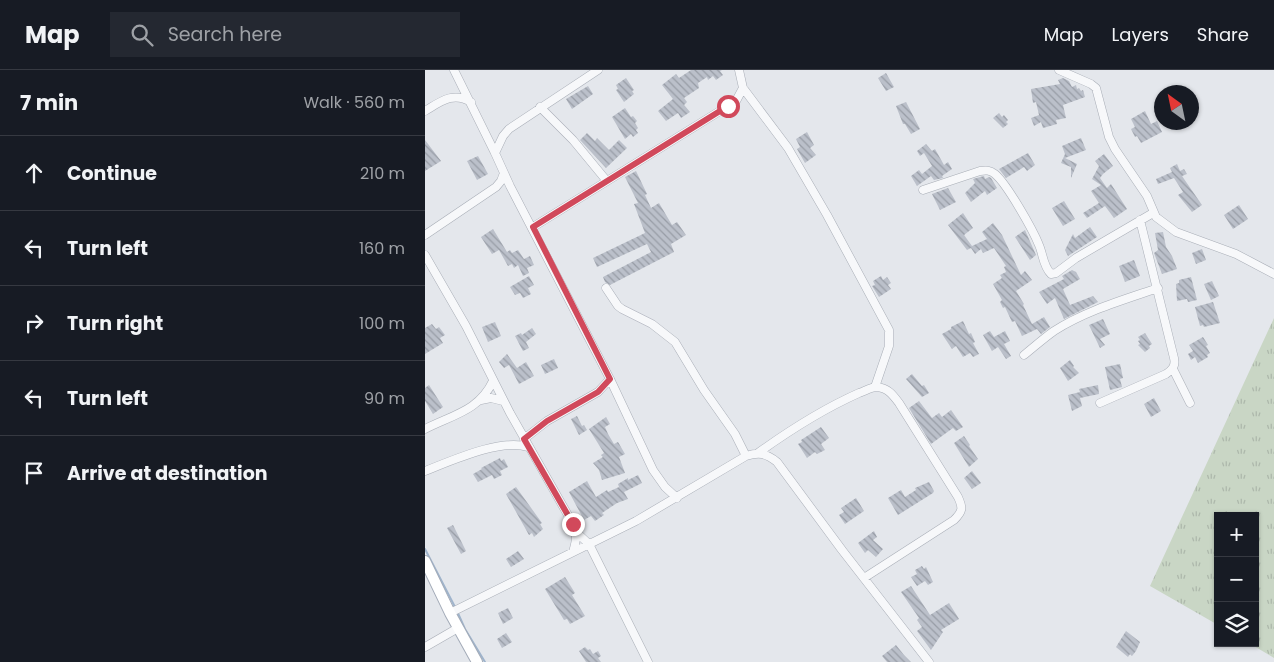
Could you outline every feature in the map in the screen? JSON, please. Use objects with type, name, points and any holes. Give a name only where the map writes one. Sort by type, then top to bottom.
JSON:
[{"type":"main road","points":[[425,561],[450,613],[477,662]]},
{"type":"street","points":[[454,70],[504,173],[610,379],[653,470],[665,487],[677,498]]},
{"type":"street","points":[[495,153],[503,136],[509,129],[598,70]]},
{"type":"street","points":[[739,70],[743,88],[788,148],[827,215],[891,334],[889,346],[875,387]]},
{"type":"street","points":[[1059,70],[1096,88],[1109,137],[1147,196],[1153,213],[1158,220],[1176,232],[1236,254],[1274,274]]},
{"type":"street","points":[[533,227],[736,101],[743,88]]},
{"type":"street","points":[[425,111],[440,102],[455,97],[464,98],[471,102]]},
{"type":"street","points":[[541,107],[573,140],[606,180]]},
{"type":"street","points":[[923,190],[980,171],[987,170],[994,174],[1012,196],[1039,243],[1046,268],[1051,274],[1056,273],[1075,258],[1153,213]]},
{"type":"street","points":[[425,235],[496,187],[504,173]]},
{"type":"street","points":[[496,187],[515,194]]},
{"type":"street","points":[[1100,403],[1166,374],[1173,369],[1175,361],[1140,220]]},
{"type":"street","points":[[425,254],[466,326],[528,447],[577,533],[589,544],[648,662]]},
{"type":"street","points":[[606,288],[618,306],[652,324],[675,342],[704,390],[735,434],[746,456]]},
{"type":"street","points":[[1024,355],[1066,325],[1108,305],[1158,288]]},
{"type":"street","points":[[1173,369],[1190,403]]},
{"type":"street","points":[[524,439],[547,421],[598,392],[610,379]]},
{"type":"street","points":[[425,429],[459,414],[481,400],[493,381]]},
{"type":"street","points":[[450,613],[636,521],[746,456],[758,452],[784,433],[821,412],[875,387],[885,389],[899,403],[958,497],[962,512],[954,520],[863,578]]},
{"type":"street","points":[[481,400],[491,398],[503,401]]},
{"type":"street","points":[[425,471],[484,450],[516,444],[528,447]]},
{"type":"street","points":[[758,452],[770,456],[777,462],[795,489],[929,662]]},
{"type":"street","points":[[573,552],[577,541],[577,533]]},
{"type":"street","points":[[425,647],[458,628]]},
{"type":"green space","points":[[1274,318],[1274,658],[1256,647],[1259,647],[1259,512],[1214,512],[1214,623],[1150,586]]},
{"type":"building","points":[[691,70],[722,70],[720,71],[723,75],[716,80],[713,76],[708,80],[707,77],[698,83],[699,88],[684,98],[687,102],[684,105],[690,112],[681,118],[678,113],[666,121],[658,111],[673,99],[662,85],[676,74],[679,78]]},
{"type":"building","points":[[886,73],[894,87],[886,91],[878,78]]},
{"type":"building","points":[[626,78],[634,90],[632,91],[634,94],[624,102],[616,90],[618,89],[616,85]]},
{"type":"building","points":[[1063,78],[1069,81],[1072,87],[1076,85],[1077,89],[1083,90],[1085,97],[1063,105],[1066,118],[1056,120],[1057,124],[1043,128],[1041,122],[1034,126],[1031,118],[1039,115],[1036,102],[1033,103],[1031,89],[1060,84],[1058,80]]},
{"type":"building","points":[[588,86],[593,94],[572,109],[566,99]]},
{"type":"building","points":[[906,102],[920,129],[911,134],[905,124],[903,124],[896,106]]},
{"type":"building","points":[[625,108],[631,117],[633,116],[637,121],[635,123],[638,133],[633,137],[631,134],[625,139],[612,117]]},
{"type":"building","points":[[1145,111],[1151,124],[1154,122],[1154,130],[1161,130],[1162,132],[1141,143],[1131,129],[1135,127],[1131,119]]},
{"type":"building","points":[[999,113],[1008,120],[1006,122],[1008,124],[1003,128],[993,118]]},
{"type":"building","points":[[807,132],[814,145],[810,148],[816,155],[805,163],[797,149],[800,147],[796,139]]},
{"type":"building","points":[[587,133],[595,141],[597,138],[609,150],[619,140],[627,148],[606,168],[580,140]]},
{"type":"building","points":[[1081,138],[1086,150],[1065,158],[1077,164],[1071,178],[1071,167],[1061,163],[1065,154],[1062,146]]},
{"type":"building","points":[[425,140],[441,161],[425,171]]},
{"type":"building","points":[[926,144],[932,151],[935,149],[944,165],[948,162],[952,169],[942,176],[943,178],[934,180],[931,176],[917,186],[911,176],[919,170],[922,174],[932,166],[924,153],[920,156],[917,151]]},
{"type":"building","points":[[1028,153],[1035,165],[1027,171],[1024,167],[1006,178],[999,169]]},
{"type":"building","points":[[1104,154],[1113,166],[1100,178],[1107,188],[1111,184],[1127,209],[1114,218],[1105,206],[1087,218],[1083,213],[1099,203],[1091,191],[1101,185],[1092,179],[1099,166],[1095,161]]},
{"type":"building","points":[[478,156],[488,174],[477,180],[467,161]]},
{"type":"building","points":[[1177,164],[1180,171],[1184,169],[1187,174],[1182,176],[1202,205],[1192,212],[1178,195],[1183,192],[1174,178],[1158,184],[1156,179],[1172,172],[1170,168]]},
{"type":"building","points":[[636,171],[647,194],[645,195],[651,208],[659,203],[672,225],[677,222],[686,235],[671,244],[674,252],[610,285],[605,282],[603,277],[651,252],[647,244],[597,267],[593,258],[645,233],[634,204],[638,203],[625,177]]},
{"type":"building","points":[[984,176],[985,179],[991,178],[997,188],[987,195],[985,191],[971,202],[965,193],[975,183],[973,179]]},
{"type":"building","points":[[948,188],[956,202],[940,210],[932,194]]},
{"type":"building","points":[[1064,201],[1075,219],[1063,226],[1052,208]]},
{"type":"building","points":[[1239,205],[1248,219],[1233,229],[1224,215]]},
{"type":"building","points":[[963,213],[973,228],[964,235],[972,246],[987,239],[982,232],[993,223],[1002,235],[1021,275],[1025,271],[1032,280],[1016,291],[1024,304],[1032,324],[1044,317],[1050,327],[1041,334],[1037,329],[1022,336],[1015,321],[1012,322],[1005,307],[1003,308],[1000,302],[1002,300],[993,284],[1002,278],[1000,275],[1006,272],[1004,267],[1006,266],[994,248],[983,253],[981,249],[975,254],[971,248],[967,250],[948,225]]},
{"type":"building","points":[[1090,227],[1097,237],[1068,256],[1065,250],[1073,234],[1075,238]]},
{"type":"building","points":[[493,229],[507,252],[510,250],[512,253],[518,250],[524,259],[530,256],[534,265],[527,268],[529,273],[523,276],[518,265],[514,268],[512,264],[508,266],[499,250],[492,254],[481,237]]},
{"type":"building","points":[[1025,230],[1036,255],[1030,260],[1015,237]]},
{"type":"building","points":[[1163,232],[1166,247],[1177,269],[1162,274],[1154,253],[1158,250],[1155,233]]},
{"type":"building","points":[[1202,249],[1206,260],[1196,264],[1192,253]]},
{"type":"building","points":[[1134,260],[1140,276],[1125,282],[1119,266]]},
{"type":"building","points":[[1072,270],[1076,272],[1080,279],[1063,289],[1070,305],[1093,296],[1098,302],[1064,319],[1055,298],[1047,304],[1039,292],[1064,279],[1062,276]]},
{"type":"building","points":[[529,276],[534,285],[528,288],[531,294],[523,298],[520,293],[515,295],[510,287]]},
{"type":"building","points":[[881,276],[883,280],[887,277],[891,283],[888,285],[891,289],[879,297],[872,286],[875,285],[873,281]]},
{"type":"building","points":[[1191,277],[1197,300],[1188,302],[1187,299],[1177,301],[1176,284],[1179,283],[1179,280]]},
{"type":"building","points":[[1212,281],[1219,296],[1211,300],[1204,284]]},
{"type":"building","points":[[1213,302],[1220,323],[1204,327],[1203,325],[1200,326],[1195,307]]},
{"type":"building","points":[[1103,319],[1110,334],[1100,339],[1105,345],[1100,348],[1089,325]]},
{"type":"building","points":[[963,321],[969,334],[971,333],[975,342],[973,343],[979,354],[973,357],[970,353],[963,357],[956,346],[952,349],[942,334]]},
{"type":"building","points":[[495,322],[501,336],[488,342],[482,327]]},
{"type":"building","points":[[432,324],[436,329],[439,327],[445,335],[440,338],[443,343],[425,354],[425,328]]},
{"type":"building","points":[[532,328],[536,334],[526,342],[529,348],[523,351],[515,336],[521,333],[522,335]]},
{"type":"building","points":[[990,331],[994,337],[1005,331],[1010,341],[1004,344],[1011,356],[1006,359],[998,347],[992,351],[983,335]]},
{"type":"building","points":[[1145,333],[1152,344],[1145,352],[1138,345],[1140,340],[1138,337]]},
{"type":"building","points":[[1203,337],[1210,353],[1207,355],[1208,357],[1198,363],[1195,357],[1191,360],[1188,354],[1193,351],[1189,345]]},
{"type":"building","points":[[507,354],[517,368],[526,362],[534,376],[519,384],[509,365],[504,368],[499,362]]},
{"type":"building","points":[[554,359],[558,368],[545,374],[541,365]]},
{"type":"building","points":[[1070,360],[1073,367],[1079,373],[1068,381],[1060,368]]},
{"type":"building","points":[[1120,364],[1123,378],[1120,379],[1122,387],[1110,390],[1105,367]]},
{"type":"building","points":[[912,374],[922,386],[924,385],[929,393],[922,397],[906,379]]},
{"type":"building","points":[[429,385],[443,407],[433,414],[425,401],[425,388]]},
{"type":"building","points":[[1098,385],[1099,394],[1080,398],[1082,406],[1072,411],[1068,395],[1080,392],[1079,389]]},
{"type":"building","points":[[1154,398],[1161,411],[1151,417],[1144,404]]},
{"type":"building","points":[[919,401],[932,418],[939,413],[942,417],[951,410],[963,427],[956,431],[953,428],[931,444],[909,408]]},
{"type":"building","points":[[577,416],[582,426],[584,425],[587,430],[579,435],[571,419]]},
{"type":"building","points":[[606,417],[610,424],[605,427],[608,434],[614,444],[618,442],[625,454],[619,457],[625,473],[602,480],[599,470],[593,463],[603,457],[601,455],[604,453],[589,429]]},
{"type":"building","points":[[821,427],[829,438],[821,444],[825,450],[817,454],[815,452],[807,458],[798,444]]},
{"type":"building","points":[[964,436],[978,459],[969,467],[954,443]]},
{"type":"building","points":[[500,458],[501,461],[504,459],[508,467],[500,471],[502,475],[494,479],[492,475],[478,482],[473,474]]},
{"type":"building","points":[[972,471],[981,483],[972,489],[964,478]]},
{"type":"building","points":[[638,475],[642,483],[624,492],[628,499],[617,503],[602,513],[604,515],[595,521],[591,516],[584,520],[569,492],[587,481],[596,497],[607,490],[608,492],[619,487],[618,484],[628,478],[628,480]]},
{"type":"building","points":[[929,482],[934,491],[933,493],[898,515],[888,498],[901,490],[905,497],[916,490],[915,488]]},
{"type":"building","points":[[516,487],[542,523],[540,524],[543,529],[534,537],[532,533],[529,535],[506,494]]},
{"type":"building","points":[[856,498],[864,511],[845,524],[839,515],[844,512],[841,508]]},
{"type":"building","points":[[453,525],[466,551],[461,554],[447,528]]},
{"type":"building","points":[[874,531],[877,537],[873,540],[883,549],[876,557],[868,550],[865,553],[858,543]]},
{"type":"building","points":[[518,551],[524,559],[511,567],[506,559]]},
{"type":"building","points":[[922,566],[924,569],[926,567],[933,582],[928,585],[925,581],[917,586],[911,577],[917,574],[915,570]]},
{"type":"building","points":[[565,577],[575,593],[572,595],[585,616],[570,624],[567,619],[564,620],[545,589]]},
{"type":"building","points":[[911,586],[930,615],[949,603],[959,619],[941,630],[943,632],[931,650],[917,631],[922,627],[917,620],[919,618],[901,592]]},
{"type":"building","points":[[508,608],[513,618],[503,624],[498,613]]},
{"type":"building","points":[[1126,631],[1140,642],[1132,656],[1130,654],[1128,657],[1116,647]]},
{"type":"building","points":[[506,633],[512,642],[502,648],[497,639]]},
{"type":"building","points":[[896,645],[911,662],[887,662],[882,656]]},
{"type":"building","points":[[585,647],[588,650],[590,649],[593,654],[598,651],[601,656],[598,658],[601,662],[586,662],[579,651]]},
{"type":"waterway","points":[[425,549],[455,607]]},
{"type":"waterway","points":[[457,611],[465,629],[485,662]]},
{"type":"route","points":[[573,524],[524,439],[547,421],[598,392],[605,387],[610,379],[533,227],[728,106]]}]
